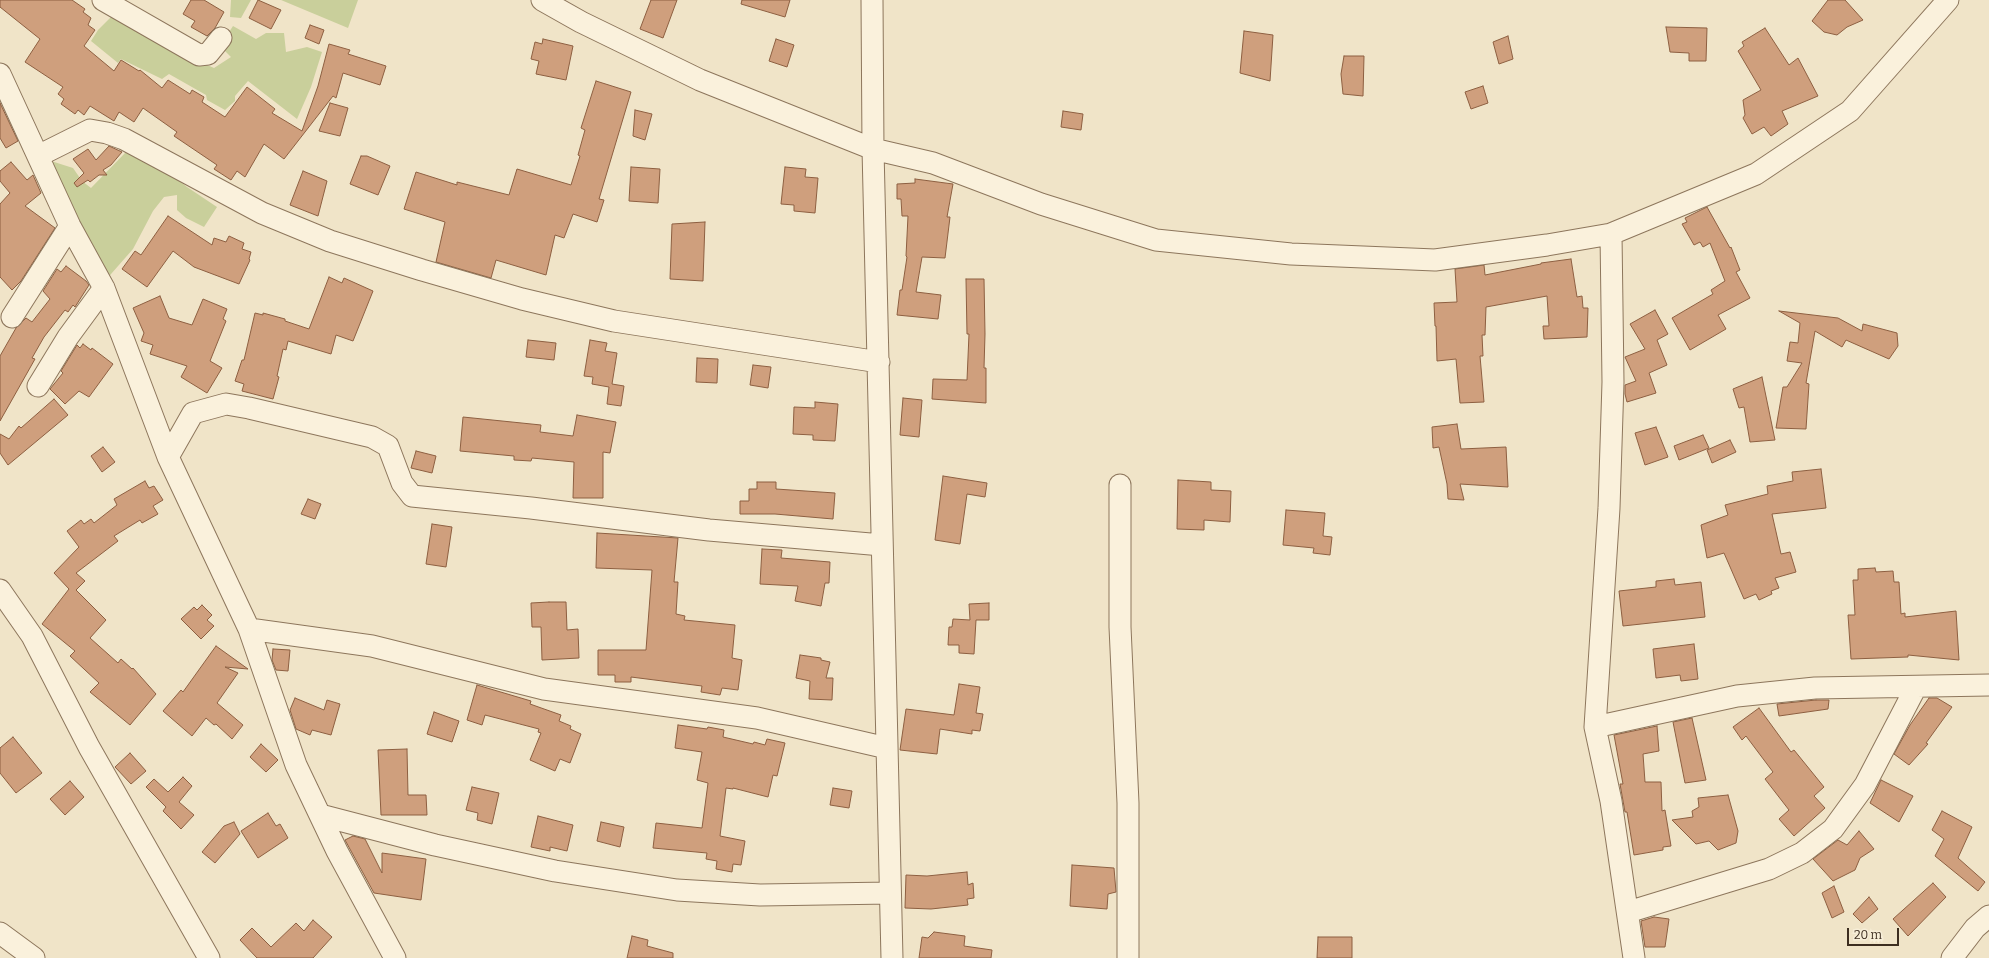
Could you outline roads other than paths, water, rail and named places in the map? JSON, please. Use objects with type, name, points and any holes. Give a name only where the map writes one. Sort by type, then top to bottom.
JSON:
[{"type":"street","points":[[103,0],[199,56],[208,54],[221,38]]},
{"type":"street","points":[[542,0],[581,22],[700,80],[873,149],[933,163],[1041,204],[1156,240],[1291,254],[1435,260],[1547,245],[1611,234],[1756,174],[1850,111],[1948,0]]},
{"type":"street","points":[[872,0],[873,149],[892,958]]},
{"type":"street","points":[[0,74],[70,226],[104,288],[168,457],[249,629],[296,765],[389,955]]},
{"type":"street","points":[[38,156],[90,130],[107,133],[124,139],[262,213],[330,240],[422,270],[522,299],[614,321],[878,362]]},
{"type":"street","points":[[12,317],[70,226]]},
{"type":"street","points":[[1611,234],[1613,382],[1610,492],[1604,605],[1595,727],[1611,801],[1634,958]]},
{"type":"street","points":[[38,386],[68,337],[104,288]]},
{"type":"street","points":[[168,457],[192,413],[226,404],[249,408],[372,438],[388,446],[402,482],[412,496],[538,509],[709,530],[882,546]]},
{"type":"street","points":[[1120,485],[1120,627],[1128,803],[1128,958]]},
{"type":"street","points":[[0,590],[32,636],[88,747],[209,958]]},
{"type":"street","points":[[249,629],[372,646],[544,688],[757,718],[887,748]]},
{"type":"street","points":[[1595,727],[1738,696],[1815,688],[1989,685]]},
{"type":"street","points":[[1628,912],[1769,869],[1802,853],[1834,829],[1865,785],[1916,687]]},
{"type":"street","points":[[320,815],[435,845],[555,871],[677,890],[760,895],[890,892]]},
{"type":"street","points":[[1952,958],[1975,928],[1989,916]]},
{"type":"street","points":[[0,933],[34,958]]}]
